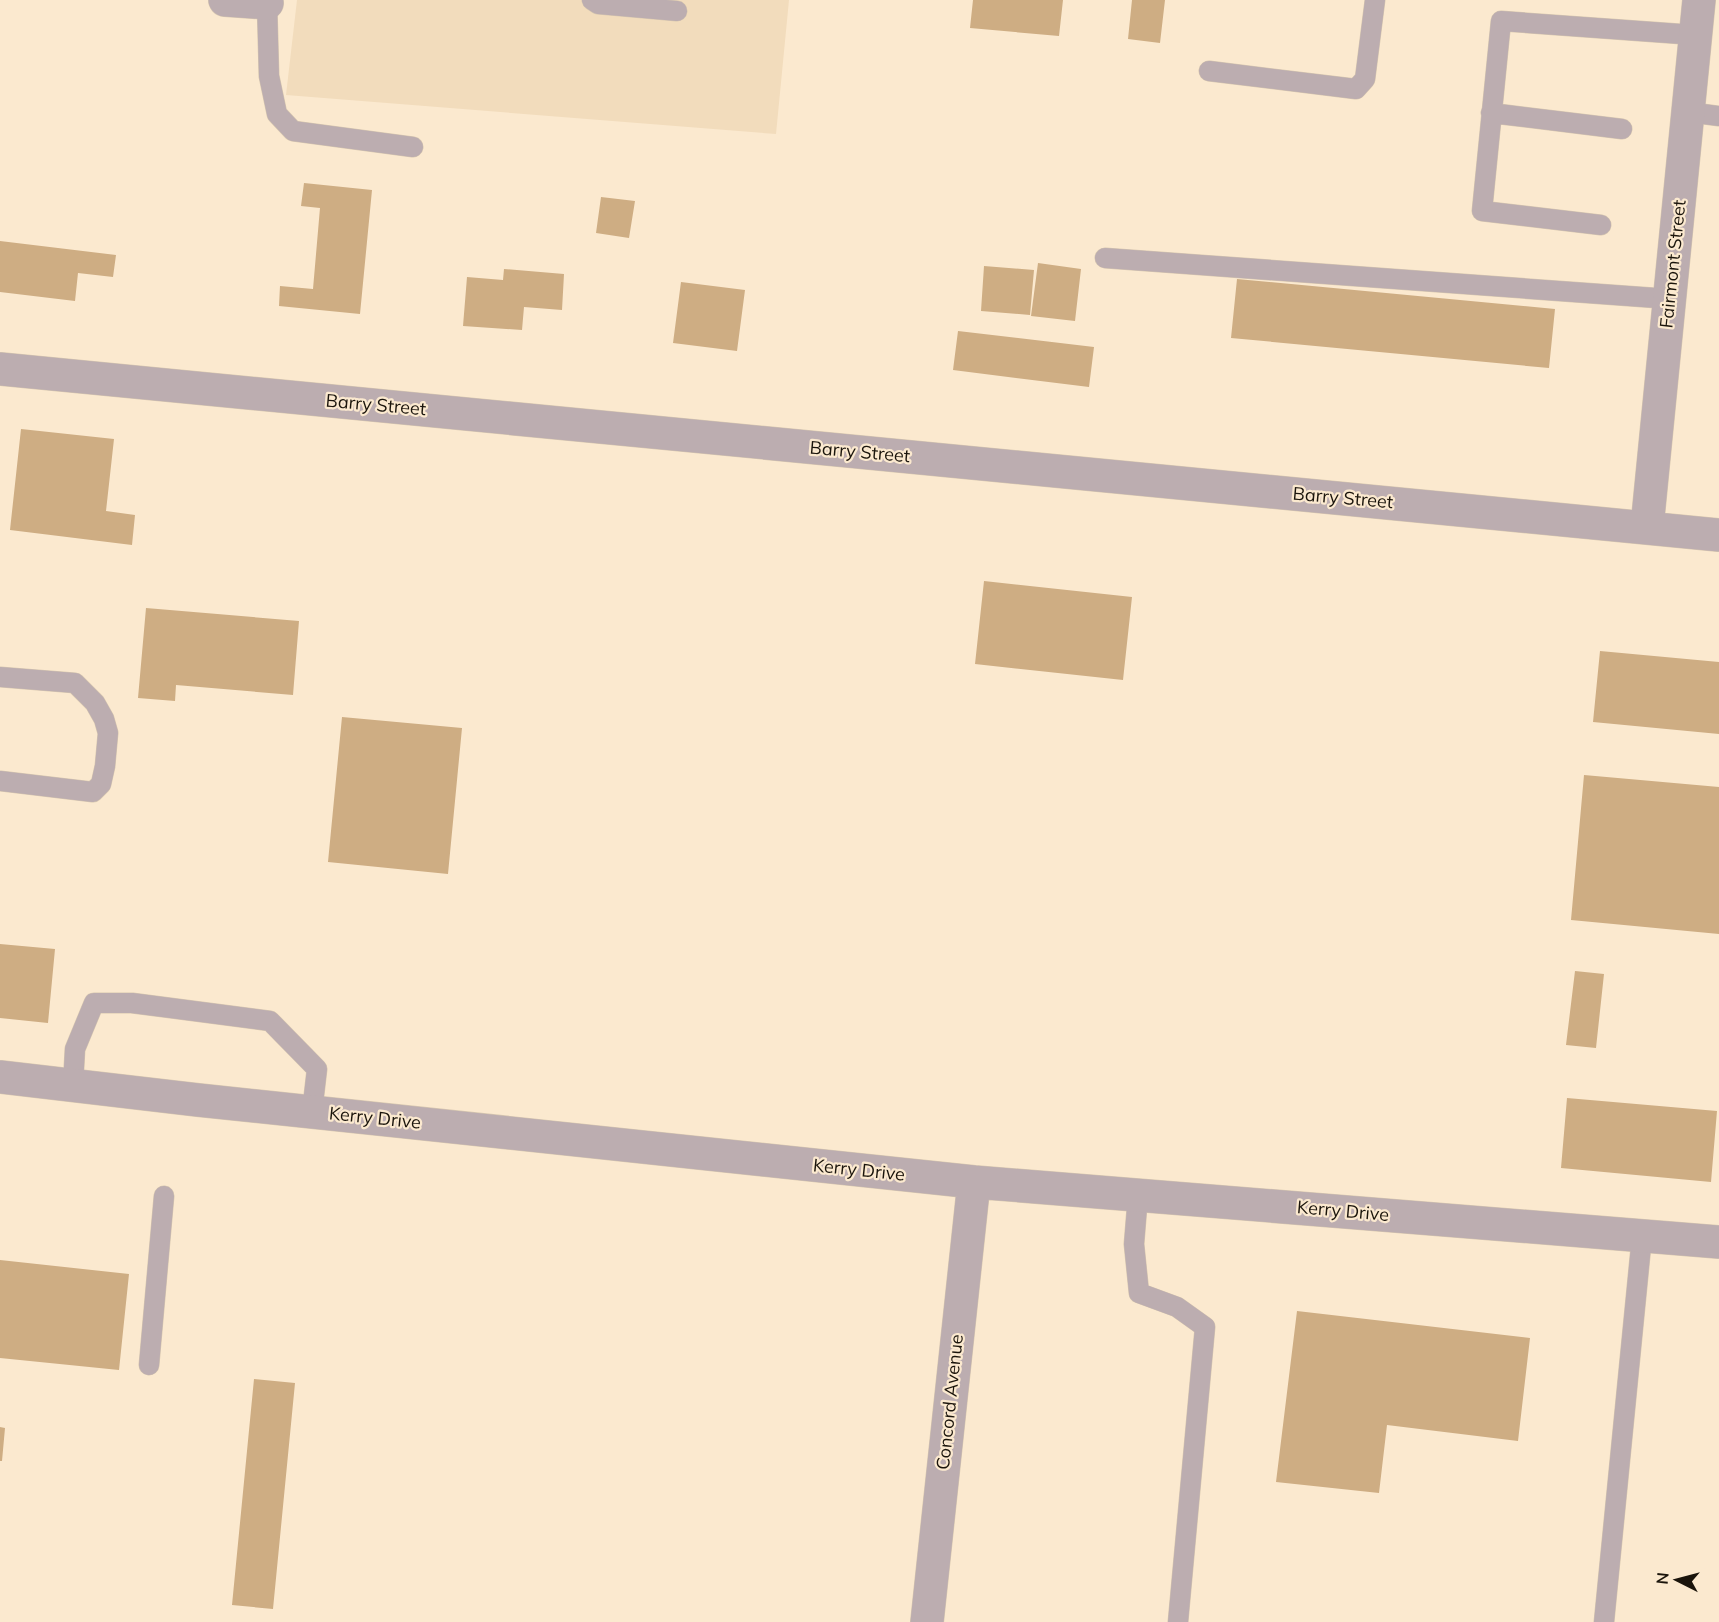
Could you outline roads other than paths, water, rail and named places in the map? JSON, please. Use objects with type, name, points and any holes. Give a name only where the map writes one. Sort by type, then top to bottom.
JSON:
[{"type":"street","points":[[225,0],[267,3]]},
{"type":"street","name":"Fairmont Street","points":[[1647,527],[1670,298],[1703,114],[1695,35],[1699,0]]},
{"type":"street","name":"Barry Street","points":[[0,369],[1719,535]]},
{"type":"street","name":"Kerry Drive","points":[[0,1077],[974,1182],[1719,1242]]},
{"type":"street","name":"Concord Avenue","points":[[927,1622],[974,1182]]},
{"type":"lane","points":[[592,0],[598,4],[677,11]]},
{"type":"lane","points":[[1209,71],[1356,88],[1365,79],[1375,0]]},
{"type":"lane","points":[[267,3],[269,76],[277,114],[293,131],[413,147]]},
{"type":"lane","points":[[1601,225],[1482,211],[1501,21],[1695,35]]},
{"type":"lane","points":[[1491,113],[1622,129]]},
{"type":"lane","points":[[1105,258],[1670,298]]},
{"type":"lane","points":[[0,677],[75,683],[95,702],[108,733],[101,784],[93,792],[0,781]]},
{"type":"lane","points":[[73,1085],[75,1049],[94,1003],[132,1003],[270,1021],[317,1069],[312,1112]]},
{"type":"lane","points":[[1138,1195],[1134,1244],[1139,1293],[1177,1306],[1205,1327],[1178,1622]]},
{"type":"lane","points":[[149,1365],[164,1196]]},
{"type":"lane","points":[[1604,1622],[1642,1236]]}]
